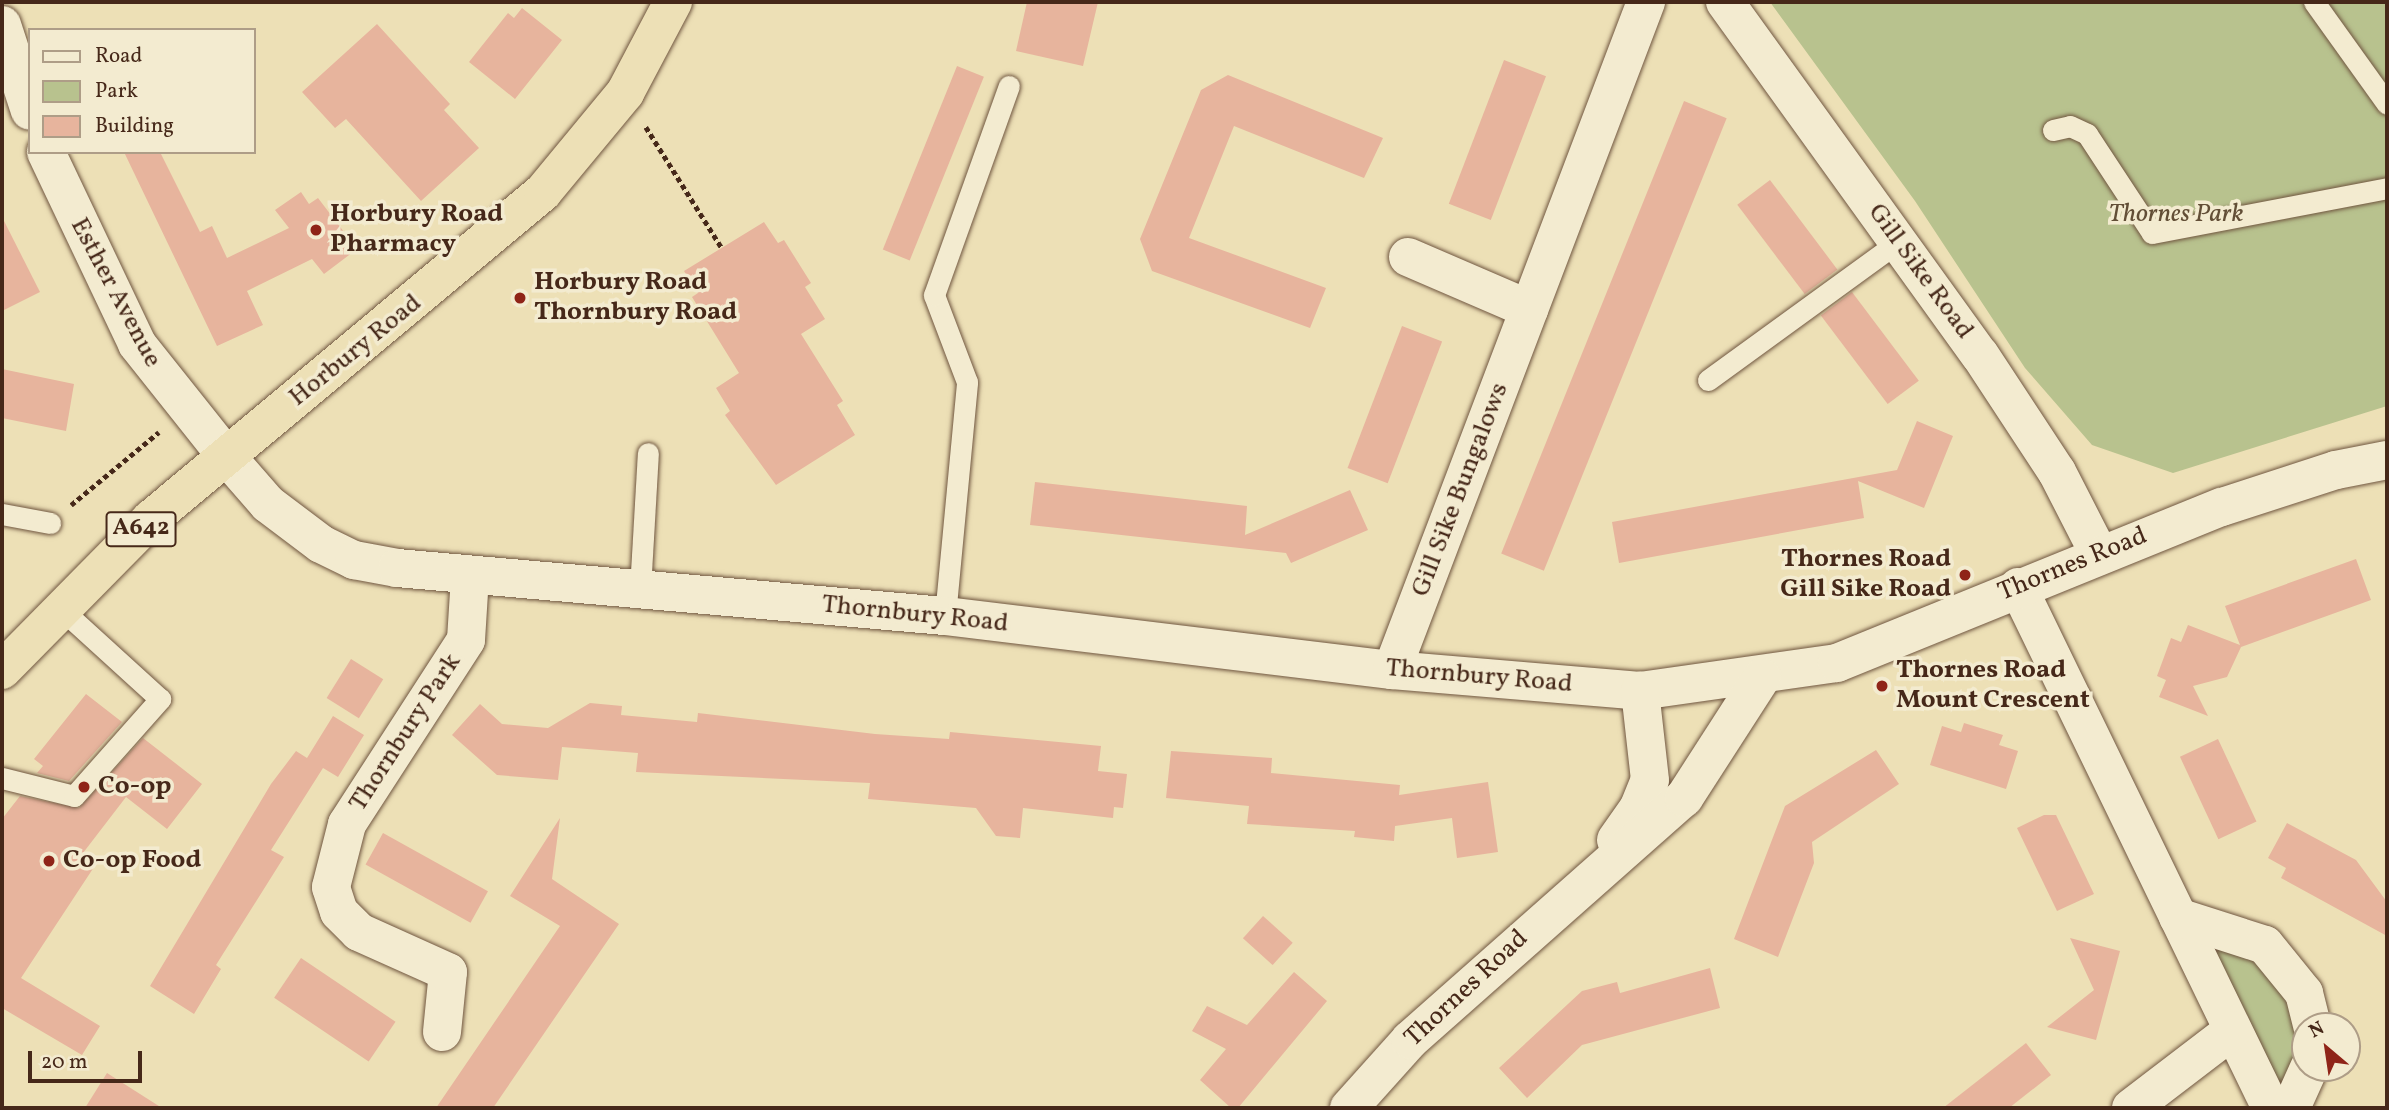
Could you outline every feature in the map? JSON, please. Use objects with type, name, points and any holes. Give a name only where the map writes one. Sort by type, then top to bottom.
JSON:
[{"type":"highway","name":"Horbury Road","points":[[2,670],[59,607],[151,519],[543,192],[625,93],[673,2]]},
{"type":"street","name":"Gill Sike Bungalows","points":[[1392,670],[1646,2]]},
{"type":"street","name":"Gill Sike Road","points":[[1725,2],[1898,242],[2057,472],[2099,554]]},
{"type":"street","points":[[2,24],[28,105]]},
{"type":"street","name":"Esther Avenue","points":[[47,154],[114,302],[163,382],[227,457]]},
{"type":"street","points":[[1408,257],[1530,309]]},
{"type":"street","name":"Thornbury Road","points":[[227,457],[268,504],[321,544],[354,560],[470,576],[945,616],[1392,670],[1640,691]]},
{"type":"street","name":"Thornes Road","points":[[1591,876],[1638,809],[1650,780],[1640,691],[1762,677],[1837,663],[2099,554],[2311,478],[2387,460]]},
{"type":"street","name":"Thornbury Park","points":[[442,1032],[448,972],[359,932],[339,912],[331,887],[347,824],[466,640],[470,576]]},
{"type":"street","points":[[2018,587],[2271,1108]]},
{"type":"street","name":"Thornes Road","points":[[1349,1108],[1410,1040],[1591,876],[1684,798],[1762,677]]},
{"type":"street","points":[[2178,917],[2265,945],[2304,993],[2309,1012]]},
{"type":"street","points":[[2131,1108],[2233,1030]]},
{"type":"street","points":[[2291,1108],[2303,1082]]},
{"type":"lane","points":[[2314,2],[2387,104]]},
{"type":"lane","points":[[945,616],[967,382],[934,295],[1009,86]]},
{"type":"lane","points":[[2053,130],[2070,126],[2087,134],[2152,233],[2387,188]]},
{"type":"lane","points":[[1708,380],[1898,242]]},
{"type":"lane","points":[[640,590],[648,453]]},
{"type":"lane","points":[[2,514],[50,523]]},
{"type":"lane","points":[[2,778],[74,796],[160,699],[59,607]]},
{"type":"path","points":[[625,93],[722,248]]},
{"type":"path","points":[[50,523],[186,409]]},
{"type":"green space","name":"Thornes Park","points":[[1770,2],[2387,2],[2387,406],[2173,473],[2092,445],[2025,368],[1915,201]]},
{"type":"green space","points":[[2178,917],[2241,934],[2295,1012],[2291,1012],[2291,1082],[2300,1082],[2291,1108]]},
{"type":"building","points":[[1027,2],[1098,2],[1083,66],[1016,51]]},
{"type":"building","points":[[522,8],[562,40],[515,99],[469,62],[508,13],[514,18]]},
{"type":"building","points":[[377,24],[450,104],[444,110],[479,148],[421,201],[346,119],[335,128],[302,92]]},
{"type":"building","points":[[1504,60],[1546,76],[1491,220],[1449,204]]},
{"type":"building","points":[[957,66],[984,77],[910,260],[883,250]]},
{"type":"building","points":[[1228,75],[1383,138],[1364,178],[1234,126],[1189,238],[1326,288],[1310,328],[1152,271],[1140,239],[1201,90]]},
{"type":"building","points":[[1684,101],[1727,118],[1544,571],[1501,553]]},
{"type":"building","points":[[125,154],[161,154],[200,232],[212,226],[227,258],[289,228],[275,210],[301,192],[309,204],[318,198],[357,249],[324,274],[312,259],[247,291],[263,325],[217,346]]},
{"type":"building","points":[[1770,180],[1837,269],[1805,294],[1737,205]]},
{"type":"building","points":[[2,217],[40,292],[2,311]]},
{"type":"building","points":[[764,222],[778,243],[784,240],[811,283],[805,287],[825,319],[801,334],[843,401],[837,405],[855,435],[776,485],[725,415],[730,411],[716,388],[739,373],[692,297],[698,293],[684,271]]},
{"type":"building","points":[[1852,292],[1919,381],[1888,404],[1821,315]]},
{"type":"building","points":[[1402,326],[1442,341],[1388,483],[1348,468]]},
{"type":"building","points":[[2,369],[74,384],[66,431],[2,418]]},
{"type":"building","points":[[1917,421],[1953,436],[1924,508],[1858,481],[1864,518],[1619,563],[1612,522],[1897,470]]},
{"type":"building","points":[[1035,482],[1247,506],[1245,535],[1350,490],[1368,530],[1291,563],[1286,553],[1030,525]]},
{"type":"building","points":[[2356,559],[2371,600],[2241,647],[2227,677],[2193,686],[2208,716],[2159,697],[2166,680],[2157,676],[2171,638],[2181,642],[2188,625],[2240,645],[2225,606]]},
{"type":"building","points":[[351,659],[383,679],[359,718],[327,698]]},
{"type":"building","points":[[86,694],[122,722],[69,781],[37,773],[43,766],[34,759]]},
{"type":"building","points":[[590,703],[622,706],[621,715],[697,722],[698,713],[875,734],[949,739],[950,732],[1101,746],[1098,771],[1127,774],[1123,808],[1114,807],[1113,818],[1023,808],[1020,838],[996,836],[976,808],[868,799],[870,783],[636,772],[638,753],[562,747],[558,780],[497,775],[452,735],[480,704],[502,724],[548,728]]},
{"type":"building","points":[[333,716],[364,735],[338,777],[323,768],[271,850],[284,857],[216,965],[221,969],[194,1014],[150,986],[271,784],[296,751],[307,758]]},
{"type":"building","points":[[1964,723],[2003,735],[1999,745],[2018,751],[2006,789],[1930,765],[1942,726],[1961,732]]},
{"type":"building","points":[[143,738],[202,784],[167,829],[126,797],[83,853],[96,864],[21,978],[100,1026],[82,1055],[2,1008],[2,819],[20,796],[79,808]]},
{"type":"building","points":[[2218,739],[2256,821],[2218,839],[2180,757]]},
{"type":"building","points":[[1876,750],[1899,784],[1812,842],[1814,863],[1778,957],[1734,939],[1785,806]]},
{"type":"building","points":[[1171,751],[1272,758],[1271,773],[1400,785],[1399,795],[1488,782],[1498,852],[1457,858],[1452,818],[1395,826],[1394,841],[1354,837],[1355,831],[1247,824],[1249,806],[1166,798]]},
{"type":"building","points":[[2044,815],[2056,815],[2094,894],[2057,911],[2017,828]]},
{"type":"building","points":[[560,818],[552,879],[619,924],[493,1108],[436,1108],[560,926],[510,896]]},
{"type":"building","points":[[2287,823],[2356,860],[2387,902],[2387,936],[2281,878],[2286,868],[2268,858]]},
{"type":"building","points":[[383,833],[488,891],[471,923],[366,864]]},
{"type":"building","points":[[1263,916],[1293,943],[1273,965],[1243,938]]},
{"type":"building","points":[[2070,938],[2120,951],[2096,1040],[2047,1027],[2094,990]]},
{"type":"building","points":[[301,958],[396,1022],[369,1062],[274,998]]},
{"type":"building","points":[[1710,968],[1720,1008],[1582,1045],[1527,1098],[1499,1068],[1582,991],[1617,982],[1620,993]]},
{"type":"building","points":[[1294,972],[1327,1001],[1238,1108],[1231,1108],[1200,1080],[1226,1049],[1192,1031],[1207,1006],[1247,1025]]},
{"type":"building","points":[[2026,1043],[2051,1075],[2009,1108],[1943,1108]]},
{"type":"building","points":[[107,1073],[162,1108],[85,1108]]},
{"type":"place","name":"Horbury Road Pharmacy","points":[[316,230]]},
{"type":"place","name":"Horbury Road Thornbury Road","points":[[520,298]]},
{"type":"place","name":"Thornes Road Gill Sike Road","points":[[1965,575]]},
{"type":"place","name":"Thornes Road Mount Crescent","points":[[1882,686]]},
{"type":"place","name":"Co-op","points":[[84,787]]},
{"type":"place","name":"Co-op Food","points":[[49,861]]}]
